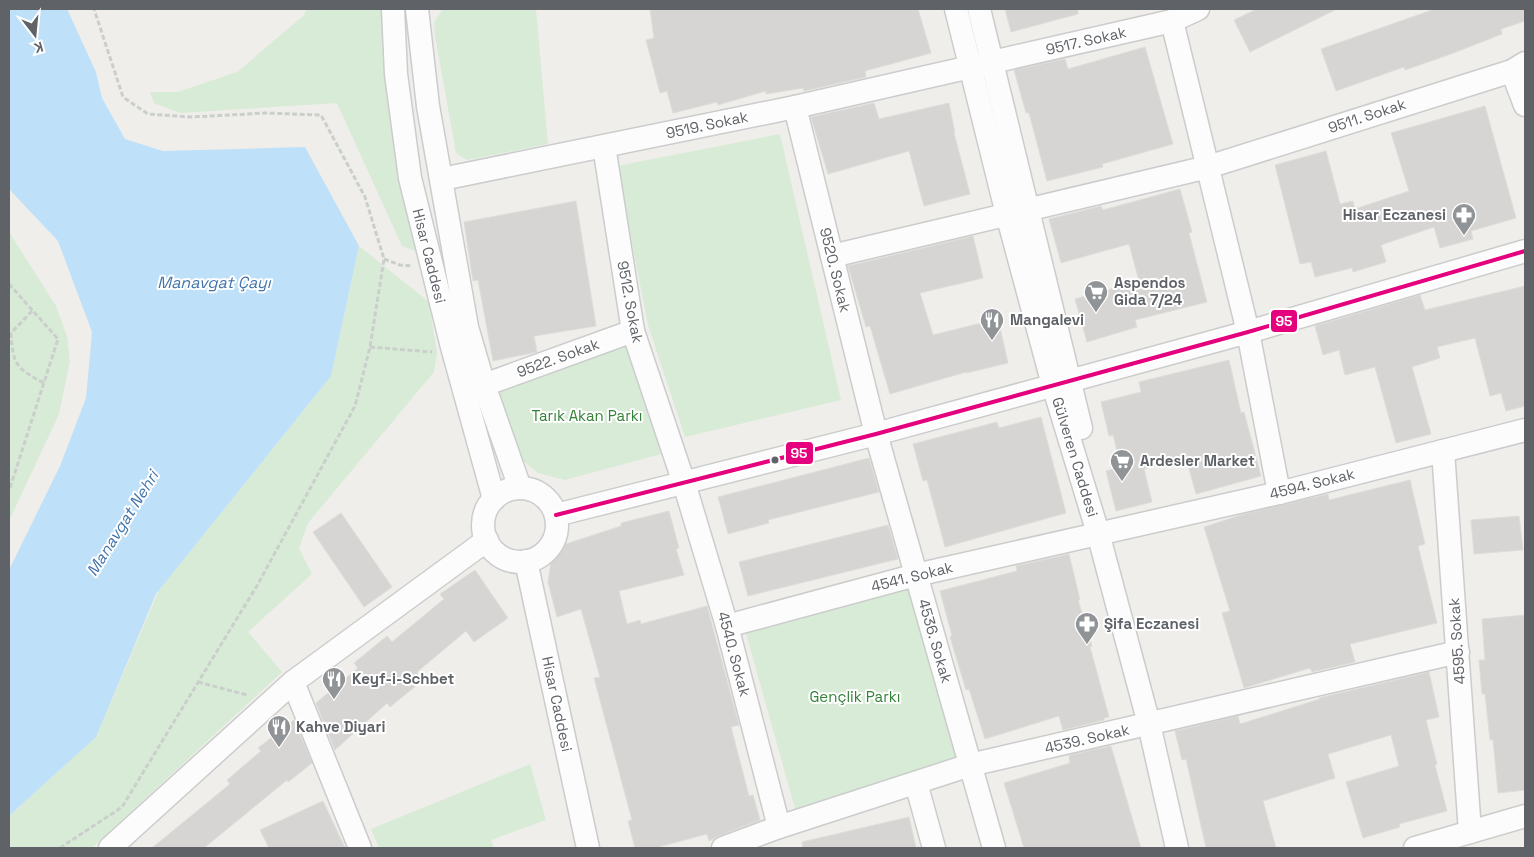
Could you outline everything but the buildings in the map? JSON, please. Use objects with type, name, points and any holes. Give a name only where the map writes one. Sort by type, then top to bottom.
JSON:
[{"type":"street","name":"Hisar Caddesi","points":[[392,9],[396,74],[410,178],[454,354],[494,499]]},
{"type":"street","points":[[417,9],[428,106],[467,327],[484,385],[520,488]]},
{"type":"street","name":"Gülveren Caddesi","points":[[956,9],[981,64],[1101,532],[1149,724],[1177,848]]},
{"type":"street","name":"Gülveren Caddesi","points":[[979,9],[981,64]]},
{"type":"street","name":"9517. Sokak","points":[[981,64],[1172,22],[1198,9]]},
{"type":"street","points":[[1172,22],[1248,332],[1280,493]]},
{"type":"street","name":"9519. Sokak","points":[[442,179],[795,106],[981,64]]},
{"type":"street","points":[[1518,67],[1525,105]]},
{"type":"street","name":"9511. Sokak","points":[[832,256],[1208,167],[1518,67]]},
{"type":"street","name":"9520. Sokak","points":[[795,106],[876,434]]},
{"type":"street","name":"9512. Sokak","points":[[604,146],[633,331],[684,483]]},
{"type":"street","points":[[556,515],[876,434],[1248,332],[1525,251]]},
{"type":"street","name":"9522. Sokak","points":[[484,385],[633,331]]},
{"type":"street","name":"4594. Sokak","points":[[1101,532],[1280,493],[1525,430]]},
{"type":"street","name":"4536. Sokak","points":[[876,434],[994,848]]},
{"type":"street","name":"4595. Sokak","points":[[1443,451],[1470,832]]},
{"type":"street","name":"4540. Sokak","points":[[684,483],[727,626],[780,827]]},
{"type":"street","points":[[520,488],[539,493],[546,498],[556,515],[556,534],[546,551],[539,556],[526,560],[511,560],[494,551],[487,540],[484,524],[485,515],[494,499],[509,490],[520,488]]},
{"type":"street","name":"4541. Sokak","points":[[727,626],[916,575],[1101,532]]},
{"type":"street","points":[[120,844],[293,682],[487,540]]},
{"type":"street","name":"Hisar Caddesi","points":[[526,560],[588,848]]},
{"type":"street","name":"4539. Sokak","points":[[723,848],[780,827],[970,766],[1458,652]]},
{"type":"street","points":[[293,682],[360,848]]},
{"type":"street","points":[[916,783],[934,848]]},
{"type":"street","points":[[1415,848],[1525,816]]},
{"type":"path","points":[[60,848],[122,806],[258,584],[355,406],[370,347],[384,259],[365,197],[321,115],[266,113],[192,117],[148,114],[123,97],[94,9]]},
{"type":"path","points":[[384,259],[400,265],[413,266],[431,262]]},
{"type":"path","points":[[9,285],[58,339],[9,490]]},
{"type":"path","points":[[32,311],[11,333],[10,357],[22,372],[44,383]]},
{"type":"path","points":[[370,347],[454,354]]},
{"type":"path","points":[[198,682],[272,701]]},
{"type":"green space","points":[[307,9],[382,9],[424,254],[402,246],[337,103],[180,113],[154,103],[150,92],[178,92],[237,72],[303,16]]},
{"type":"green space","points":[[443,9],[536,9],[548,144],[467,160],[456,153],[435,36],[434,22]]},
{"type":"green space","points":[[780,134],[841,400],[685,437],[648,325],[617,166]]},
{"type":"green space","points":[[9,232],[56,306],[67,336],[70,361],[59,414],[9,521]]},
{"type":"green space","points":[[359,246],[429,302],[437,353],[434,372],[308,523],[299,548],[312,574],[248,632],[282,672],[92,848],[9,848],[9,816],[96,737],[159,590],[331,376]]},
{"type":"green space","name":"Tarık Akan Parkı","points":[[626,341],[661,454],[565,480],[538,473],[515,454],[494,393]]},
{"type":"green space","name":"Gençlik Parkı","points":[[913,583],[965,765],[796,812],[745,630]]},
{"type":"green space","points":[[530,764],[546,820],[491,840],[494,848],[379,848],[371,829]]},
{"type":"water","name":"Manavgat Çayı","points":[[9,9],[67,9],[96,72],[102,98],[125,139],[163,151],[305,147],[359,246],[331,376],[156,594],[96,737],[9,816],[9,570],[60,466],[86,398],[92,332],[58,241],[9,189]]},
{"type":"transit line","name":"95","points":[[556,515],[876,434],[1248,332],[1525,251]]},
{"type":"place","name":"Hisar Eczanesi","points":[[1464,236]]},
{"type":"place","name":"Aspendos Gida 7/24","points":[[1096,313]]},
{"type":"place","name":"Mangalevi","points":[[992,341]]},
{"type":"place","name":"Ardesler Market","points":[[1122,482]]},
{"type":"place","name":"Şifa Eczanesi","points":[[1087,645]]},
{"type":"place","name":"Keyf-i-Schbet","points":[[334,700]]},
{"type":"place","name":"Kahve Diyari","points":[[279,748]]},
{"type":"water label","name":"Manavgat Nehri","points":[[122,523]]}]
